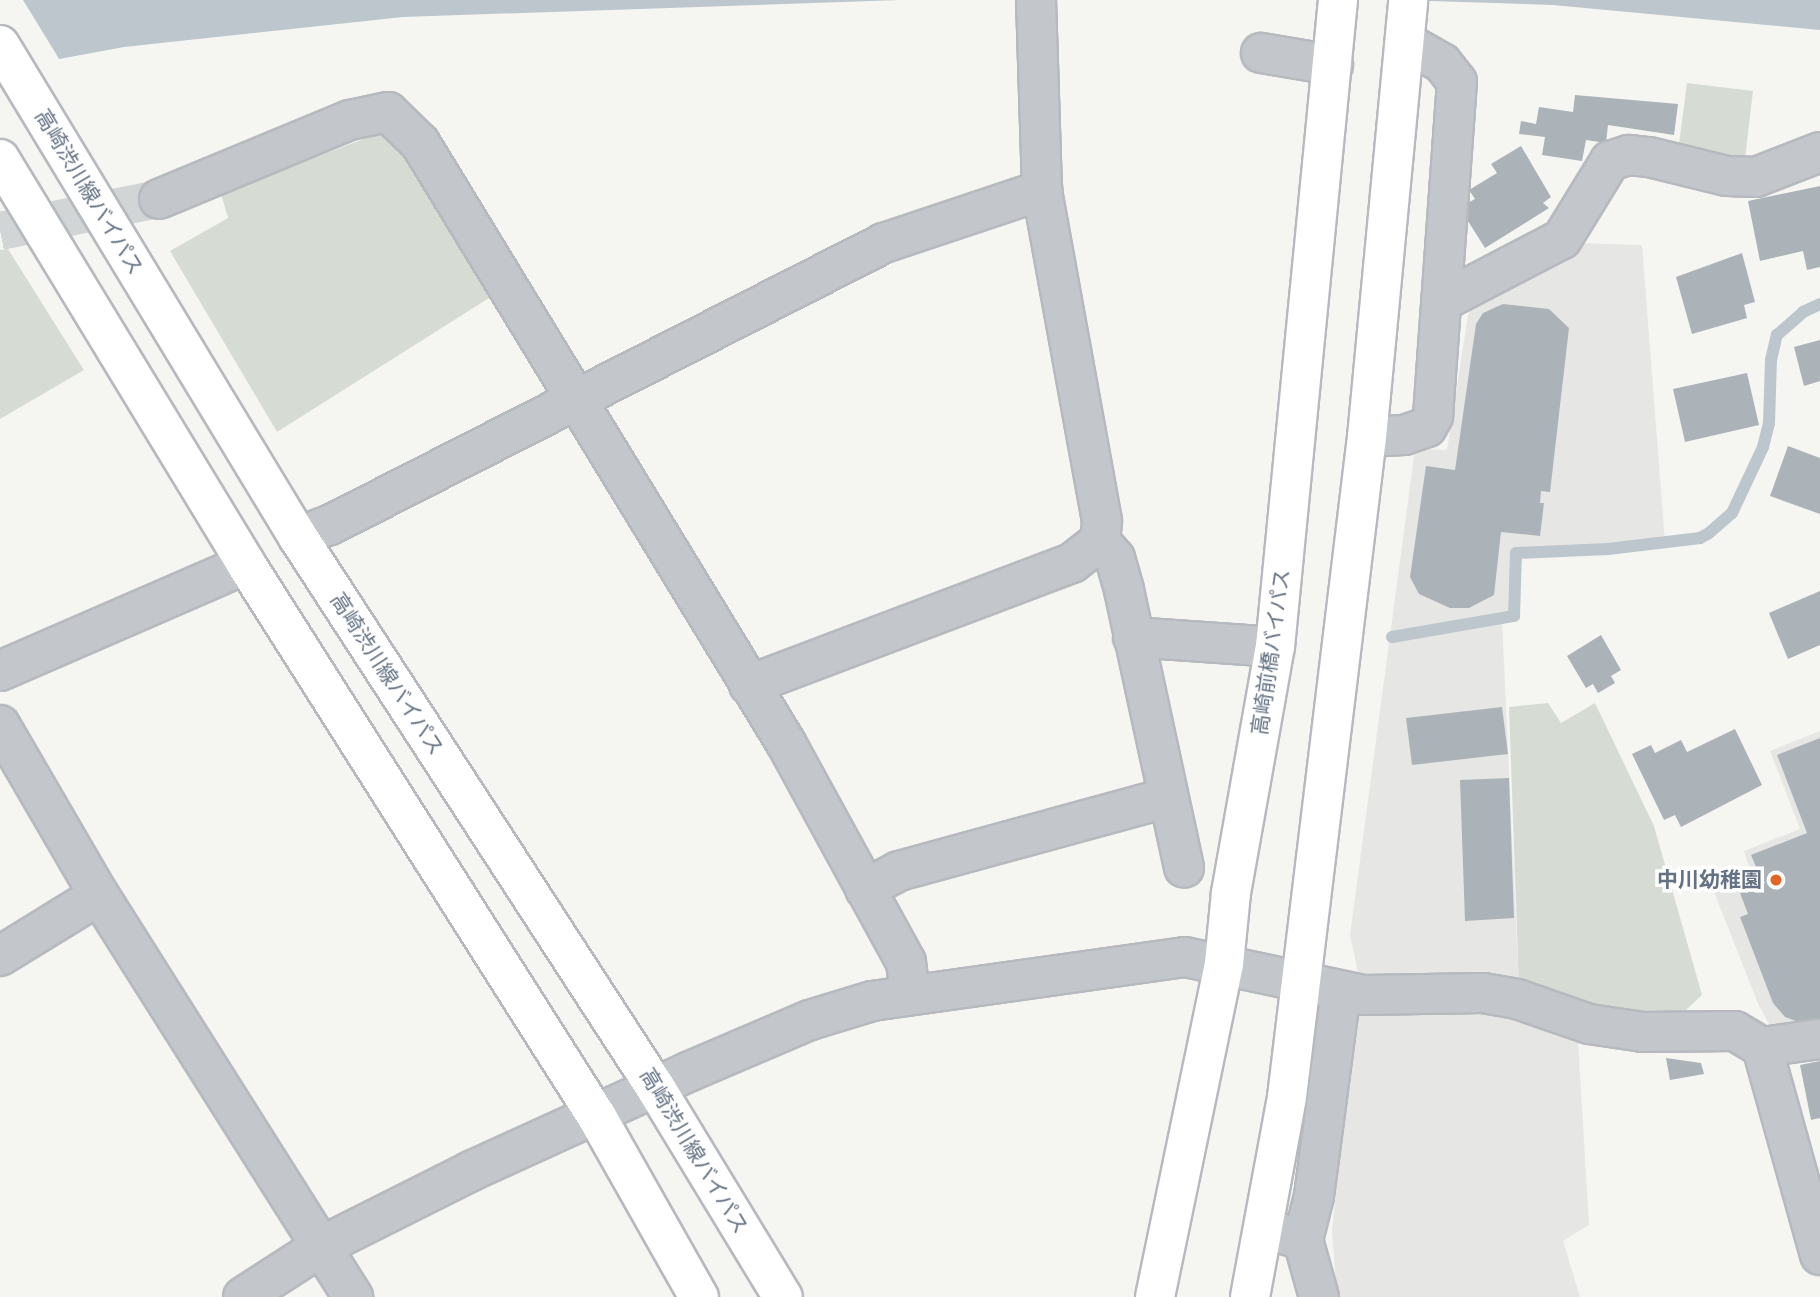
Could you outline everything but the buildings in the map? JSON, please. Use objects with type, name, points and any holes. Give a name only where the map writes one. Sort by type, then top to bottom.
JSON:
[{"type":"main road","points":[[1250,1297],[1287,1097],[1367,437],[1408,0]]},
{"type":"main road","name":"高崎前橋バイパス","points":[[1156,1297],[1224,964],[1231,893],[1275,646],[1335,34]]},
{"type":"main road","name":"高崎渋川線バイパス","points":[[0,46],[298,537],[657,1090],[783,1297]]},
{"type":"main road","points":[[0,159],[246,564],[597,1117],[699,1297]]},
{"type":"street","points":[[750,685],[1072,563],[1100,541],[1102,521],[1042,190],[1036,15]]},
{"type":"street","points":[[1261,53],[1335,34]]},
{"type":"street","points":[[1367,437],[1404,435],[1427,427],[1433,416],[1457,82],[1442,63],[1405,41]]},
{"type":"street","points":[[159,199],[350,120],[388,112],[420,144],[750,685],[906,962],[910,995]]},
{"type":"street","points":[[1441,302],[1562,239],[1610,161],[1629,155],[1649,156],[1727,176],[1756,177],[1820,152]]},
{"type":"street","points":[[298,537],[330,525],[574,397],[884,243],[1042,190]]},
{"type":"street","points":[[1100,541],[1115,558],[1166,798],[1184,868]]},
{"type":"street","points":[[0,671],[246,564]]},
{"type":"street","points":[[1133,637],[1275,646]]},
{"type":"street","points":[[0,725],[100,895],[353,1297]]},
{"type":"street","points":[[865,889],[899,871],[1166,798]]},
{"type":"street","points":[[0,956],[100,895]]},
{"type":"street","points":[[243,1297],[322,1246],[471,1171],[810,1020],[872,1001],[1172,959],[1224,964],[1340,992],[1483,993],[1517,999],[1590,1024],[1643,1032],[1735,1031],[1762,1048],[1820,1039]]},
{"type":"street","points":[[1319,1297],[1303,1240],[1314,1196],[1340,992]]},
{"type":"street","points":[[1762,1048],[1820,1255]]},
{"type":"street","points":[[1264,1230],[1303,1240]]},
{"type":"shaded area","points":[[0,0],[900,0],[403,17],[124,47],[0,70]]},
{"type":"shaded area","points":[[1400,0],[1820,0],[1820,30],[1553,5]]},
{"type":"shaded area","points":[[1687,83],[1753,91],[1744,167],[1678,152]]},
{"type":"shaded area","points":[[384,131],[410,154],[497,293],[277,432],[170,251],[228,218],[221,194]]},
{"type":"shaded area","points":[[1577,243],[1642,245],[1665,542],[1516,553],[1514,616],[1502,619],[1519,988],[1360,982],[1350,935],[1415,449],[1447,450],[1468,315],[1481,292]]},
{"type":"shaded area","points":[[8,249],[84,370],[0,419],[0,250]]},
{"type":"shaded area","points":[[1548,703],[1561,723],[1595,703],[1654,826],[1702,995],[1673,1022],[1596,1015],[1519,988],[1509,707]]},
{"type":"shaded area","name":"中川幼稚園","points":[[1820,731],[1820,1029],[1776,1036],[1759,1006],[1712,887],[1751,872],[1744,851],[1800,829],[1770,751]]},
{"type":"shaded area","points":[[1355,1010],[1499,1010],[1578,1041],[1589,1225],[1563,1241],[1580,1297],[1337,1297],[1332,1231]]},
{"type":"pier","points":[[0,0],[23,0],[61,62],[0,74]]},
{"type":"waterway","points":[[1392,637],[1514,616],[1516,553],[1608,549],[1700,538],[1709,533],[1732,513],[1763,447],[1769,423],[1771,360],[1777,335],[1803,312],[1820,304]]},
{"type":"tunnel","points":[[0,231],[159,199]]},
{"type":"place","name":"中川幼稚園","points":[[1776,880]]}]
